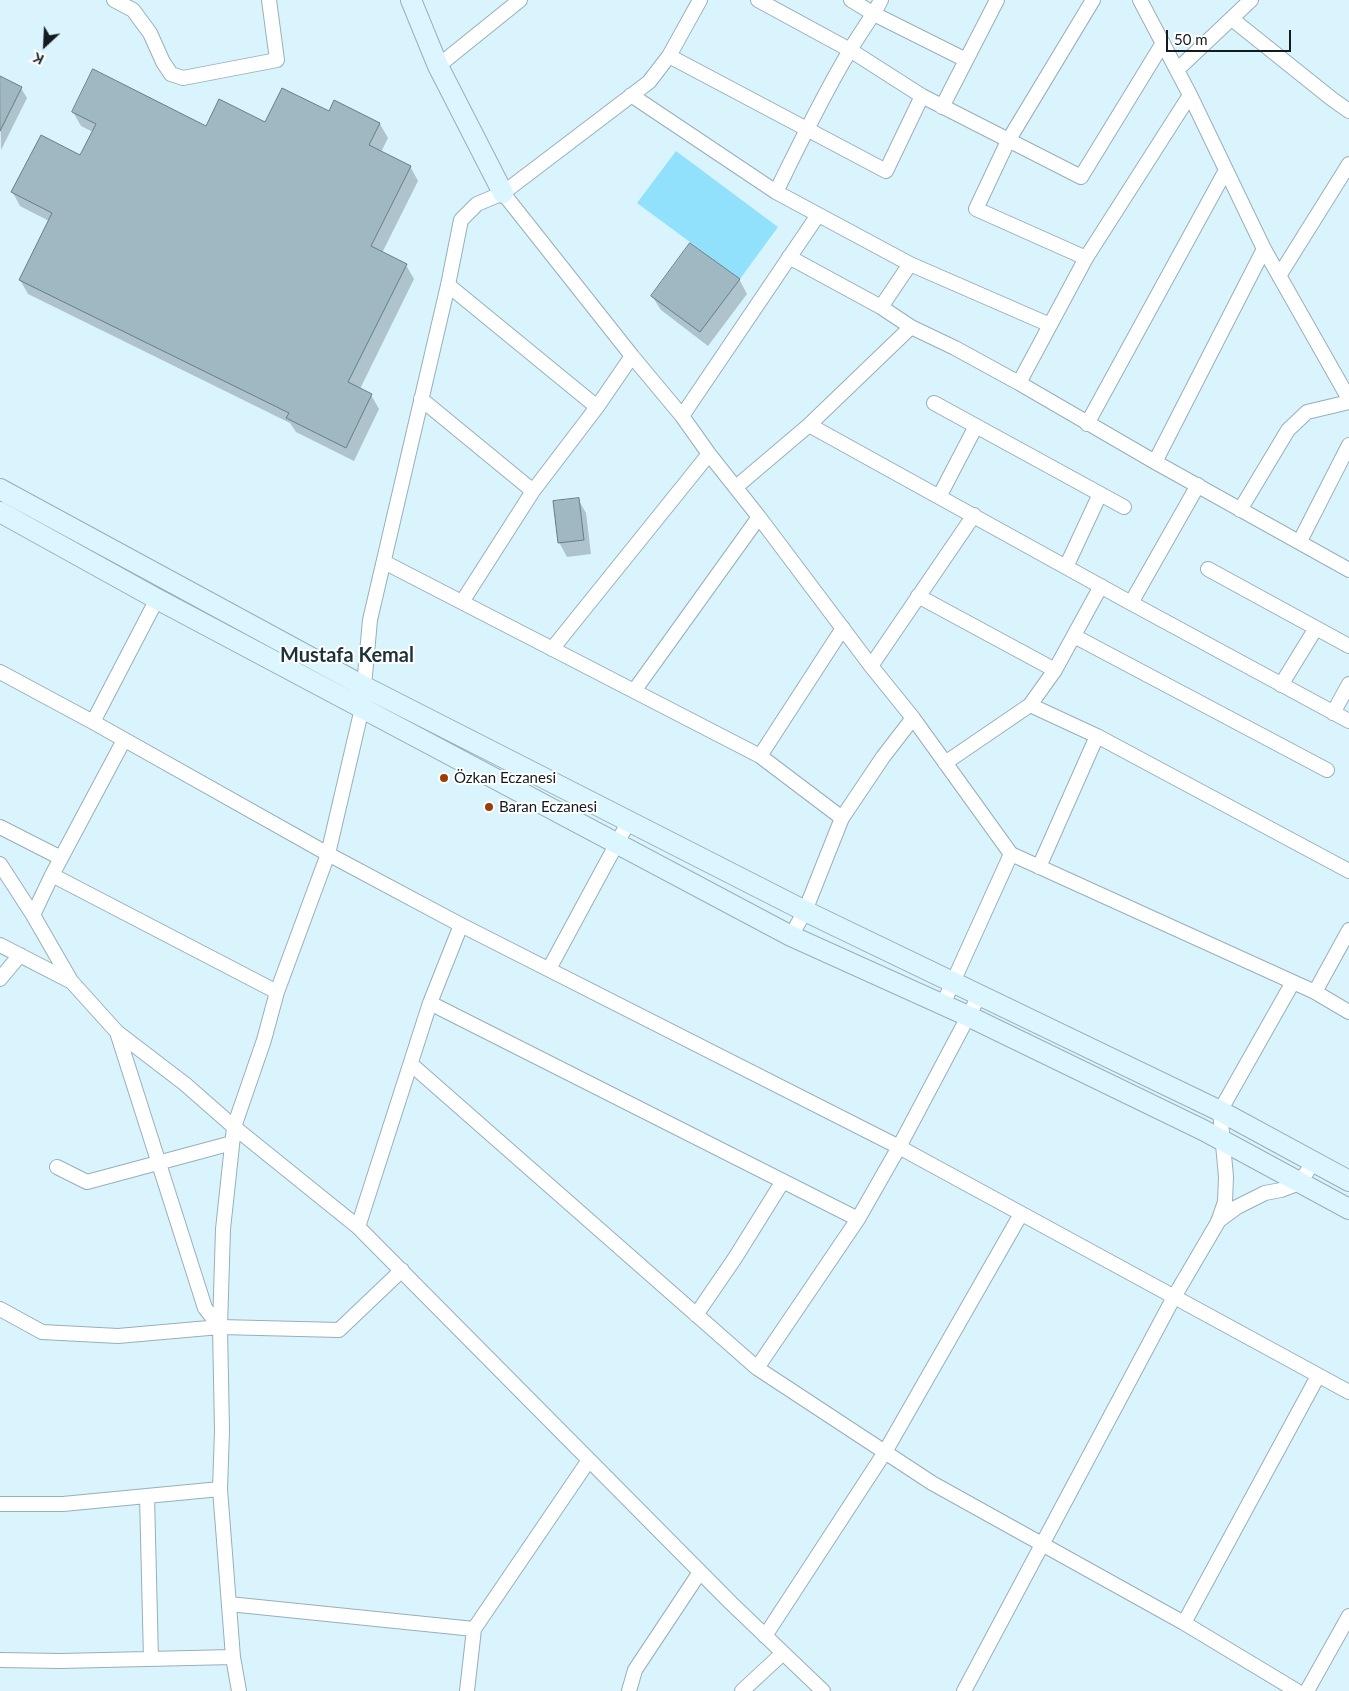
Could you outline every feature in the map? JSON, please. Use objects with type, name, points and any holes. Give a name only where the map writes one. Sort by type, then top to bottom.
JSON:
[{"type":"street","points":[[114,0],[133,10],[150,33],[163,62],[171,74],[183,78],[277,60],[269,0]]},
{"type":"street","points":[[410,0],[438,66],[503,193],[682,416],[871,666],[913,718],[1011,854],[1294,982],[1349,1012]]},
{"type":"street","points":[[438,66],[520,0]]},
{"type":"street","points":[[239,1691],[233,1657],[220,1489],[222,1431],[220,1327],[223,1229],[234,1127],[264,1040],[277,992],[328,854],[362,708],[370,620],[448,285],[461,220],[477,204],[503,193],[648,82],[669,56],[700,0]]},
{"type":"street","points":[[758,0],[850,50],[942,107],[1081,177],[1163,43]]},
{"type":"street","points":[[851,0],[874,14],[966,60]]},
{"type":"street","points":[[776,192],[806,130],[850,50],[881,0]]},
{"type":"street","points":[[942,107],[997,0]]},
{"type":"street","points":[[1086,258],[976,209],[1008,141],[1093,0]]},
{"type":"street","points":[[1140,0],[1190,95],[1264,248],[1349,400],[1307,412],[1288,430],[1240,510]]},
{"type":"street","points":[[1177,70],[1252,0]]},
{"type":"street","points":[[1232,19],[1349,112]]},
{"type":"street","points":[[669,56],[886,171],[922,96]]},
{"type":"street","points":[[631,95],[776,192],[910,264],[1050,325]]},
{"type":"street","points":[[1019,383],[1086,258],[1190,95]]},
{"type":"street","points":[[1279,276],[1349,164]]},
{"type":"street","points":[[1086,424],[1226,170]]},
{"type":"street","points":[[682,416],[818,215]]},
{"type":"street","points":[[1155,462],[1264,248]]},
{"type":"street","points":[[789,257],[881,307],[911,327],[956,348],[1019,383],[1086,424],[1240,510],[1300,541],[1349,570]]},
{"type":"street","points":[[881,307],[910,264]]},
{"type":"street","points":[[448,285],[597,407]]},
{"type":"street","points":[[736,487],[809,425],[911,327]]},
{"type":"street","points":[[462,602],[533,491],[597,407],[632,356]]},
{"type":"street","points":[[421,399],[533,491]]},
{"type":"street","points":[[934,403],[1124,507]]},
{"type":"street","points":[[809,425],[1349,721]]},
{"type":"street","points":[[939,497],[976,426]]},
{"type":"street","points":[[1300,541],[1349,445]]},
{"type":"street","points":[[552,649],[709,454]]},
{"type":"street","points":[[1131,603],[1198,485]]},
{"type":"street","points":[[1349,1182],[1220,1111],[805,912],[365,687],[6,492],[1,514],[157,599],[618,842],[791,936],[968,1016],[1222,1140],[1349,1209]]},
{"type":"street","points":[[1066,567],[1100,494]]},
{"type":"street","points":[[871,666],[974,516]]},
{"type":"street","points":[[634,691],[759,517]]},
{"type":"street","points":[[384,562],[760,756],[842,818]]},
{"type":"street","points":[[1208,569],[1349,646]]},
{"type":"street","points":[[945,763],[1030,705],[1056,670],[1101,586]]},
{"type":"street","points":[[918,596],[1056,670]]},
{"type":"street","points":[[93,722],[157,599]]},
{"type":"street","points":[[760,756],[843,628]]},
{"type":"street","points":[[1281,685],[1316,628]]},
{"type":"street","points":[[1074,636],[1327,770]]},
{"type":"street","points":[[0,672],[328,854],[461,925],[899,1148],[1349,1392]]},
{"type":"street","points":[[1333,713],[1349,684]]},
{"type":"street","points":[[1030,705],[1097,736],[1349,871]]},
{"type":"street","points":[[791,936],[805,912],[842,818],[913,718]]},
{"type":"street","points":[[1039,867],[1097,736]]},
{"type":"street","points":[[33,915],[52,875],[124,740]]},
{"type":"street","points":[[548,969],[629,821]]},
{"type":"street","points":[[0,827],[61,858]]},
{"type":"street","points":[[942,1004],[1011,854]]},
{"type":"street","points":[[0,864],[33,915],[71,982],[117,1032],[185,1084],[234,1127],[358,1227],[700,1572],[823,1691]]},
{"type":"street","points":[[52,875],[277,992]]},
{"type":"street","points":[[358,1227],[412,1065],[430,1003],[461,925]]},
{"type":"street","points":[[1315,992],[1349,930]]},
{"type":"street","points":[[0,945],[71,982]]},
{"type":"street","points":[[0,978],[20,955]]},
{"type":"street","points":[[969,1689],[1041,1544],[1174,1297],[1218,1222],[1225,1202],[1226,1177],[1220,1111],[1294,982]]},
{"type":"street","points":[[758,1368],[858,1219],[899,1148],[979,996]]},
{"type":"street","points":[[430,1003],[858,1219]]},
{"type":"street","points":[[117,1032],[205,1308],[220,1327]]},
{"type":"street","points":[[412,1065],[758,1368],[932,1483],[1184,1623],[1297,1691]]},
{"type":"street","points":[[57,1168],[87,1182],[232,1142]]},
{"type":"street","points":[[1218,1222],[1237,1207],[1265,1193],[1281,1190],[1300,1183],[1314,1162]]},
{"type":"street","points":[[696,1315],[735,1258],[783,1181]]},
{"type":"street","points":[[765,1636],[885,1452],[1021,1214]]},
{"type":"street","points":[[0,1309],[42,1332],[118,1336],[220,1327],[339,1330],[402,1270]]},
{"type":"street","points":[[1184,1623],[1318,1376]]},
{"type":"street","points":[[467,1691],[474,1629],[589,1460]]},
{"type":"street","points":[[0,1504],[63,1504],[220,1489]]},
{"type":"street","points":[[147,1496],[151,1659]]},
{"type":"street","points":[[629,1691],[635,1670],[700,1572]]},
{"type":"street","points":[[229,1604],[474,1629]]},
{"type":"street","points":[[1307,1691],[1349,1616]]},
{"type":"street","points":[[742,1691],[783,1653]]},
{"type":"street","points":[[0,1660],[60,1661],[233,1657]]},
{"type":"shaded area","points":[[676,151],[778,227],[740,279],[637,203]]},
{"type":"building","points":[[93,69],[206,126],[219,99],[265,122],[282,88],[329,111],[334,100],[380,123],[369,145],[411,166],[371,246],[407,264],[348,382],[372,394],[346,448],[286,418],[289,413],[19,280],[52,213],[11,192],[41,135],[80,155],[96,124],[72,112]]},
{"type":"building","points":[[0,76],[22,87],[0,131]]},
{"type":"building","points":[[690,243],[740,279],[700,332],[651,296]]},
{"type":"building","points":[[579,498],[584,540],[558,543],[553,501]]},
{"type":"place","name":"Özkan Eczanesi","points":[[444,778]]},
{"type":"place","name":"Baran Eczanesi","points":[[489,807]]},
{"type":"district","name":"Mustafa Kemal","points":[[347,656]]}]
